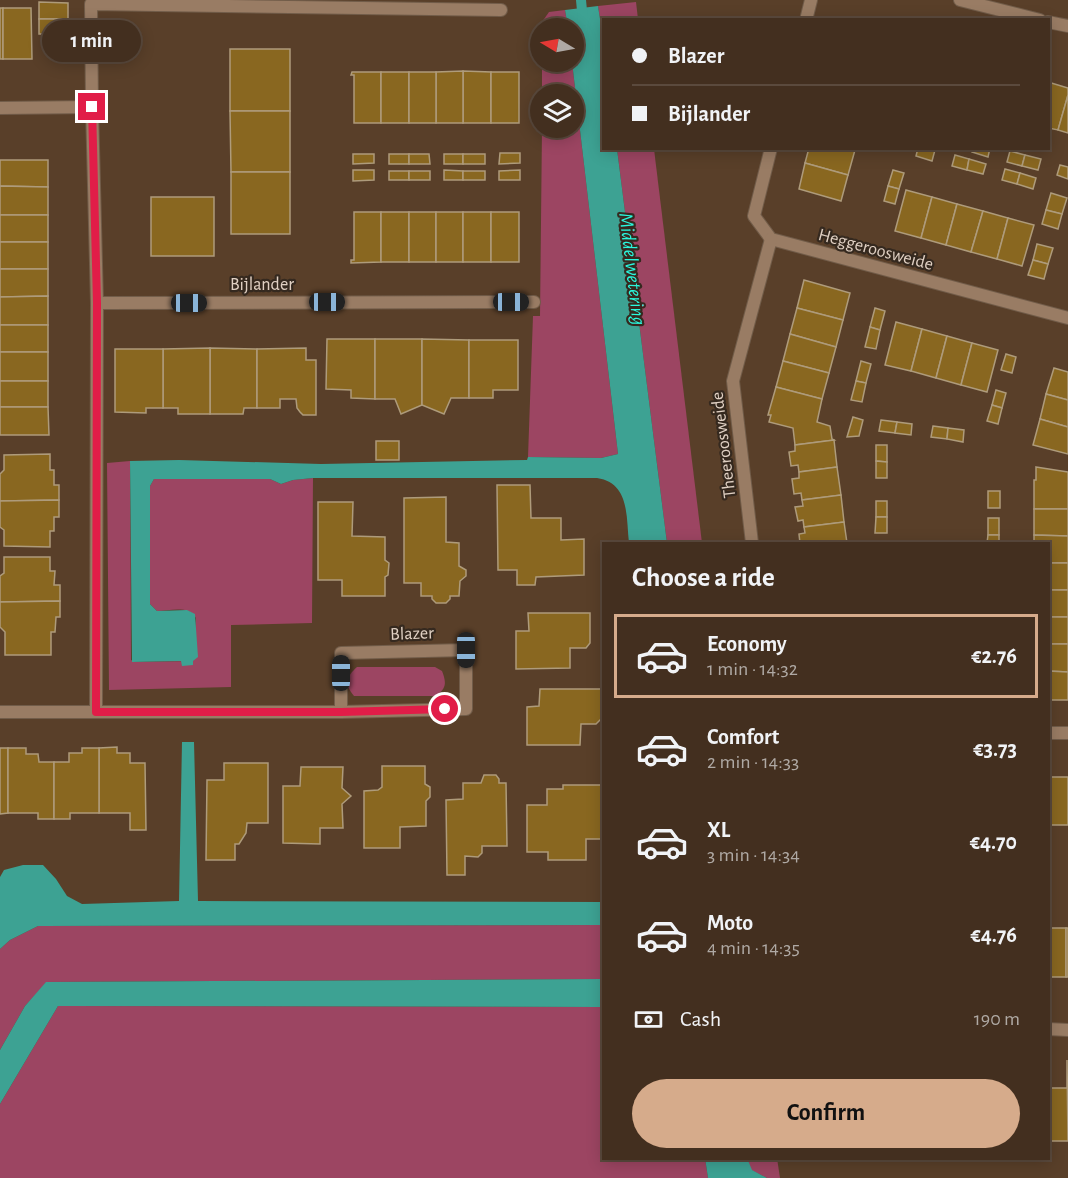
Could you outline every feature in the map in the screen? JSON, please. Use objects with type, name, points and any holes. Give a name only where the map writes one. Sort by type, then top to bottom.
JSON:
[{"type":"street","points":[[806,18],[811,0]]},
{"type":"street","points":[[960,0],[1032,18]]},
{"type":"street","points":[[96,712],[97,303],[91,2],[369,4],[501,10]]},
{"type":"street","points":[[1050,22],[1066,26],[1068,12]]},
{"type":"street","points":[[0,108],[92,107]]},
{"type":"street","points":[[770,150],[754,216],[771,240]]},
{"type":"street","name":"Heggeroosweide","points":[[771,240],[1068,318]]},
{"type":"street","name":"Theeroosweide","points":[[752,542],[733,381],[771,240]]},
{"type":"street","name":"Bijlander","points":[[97,303],[534,302]]},
{"type":"street","name":"Blazer","points":[[0,712],[341,712],[466,709],[466,650],[341,654],[341,712]]},
{"type":"street","points":[[1050,733],[1068,733]]},
{"type":"street","points":[[1050,1029],[1068,1030]]},
{"type":"shaded area","points":[[636,2],[638,18],[602,18],[602,32],[598,6]]},
{"type":"shaded area","points":[[565,10],[566,18],[545,18],[549,12]]},
{"type":"shaded area","points":[[542,72],[573,72],[575,84],[542,84]]},
{"type":"shaded area","points":[[542,138],[581,138],[618,454],[601,458],[528,457],[533,316],[540,316]]},
{"type":"shaded area","points":[[617,150],[654,150],[702,542],[667,542]]},
{"type":"shaded area","points":[[130,461],[131,660],[135,662],[193,661],[196,618],[193,614],[184,610],[157,611],[150,604],[150,486],[154,479],[270,479],[281,484],[313,478],[312,623],[231,625],[231,687],[109,690],[107,463]]},
{"type":"shaded area","points":[[357,667],[435,667],[442,671],[445,686],[435,696],[354,696],[348,681],[350,674]]},
{"type":"shaded area","points":[[602,925],[602,979],[47,982],[25,1006],[0,1050],[0,949],[10,940],[38,926]]},
{"type":"shaded area","points":[[58,1006],[602,1007],[602,1160],[705,1160],[708,1178],[0,1178],[0,1104]]},
{"type":"shaded area","points":[[748,1160],[777,1160],[780,1178],[767,1178],[751,1170]]},
{"type":"water","points":[[598,6],[602,32],[602,150],[617,150],[667,542],[629,542],[626,512],[621,494],[608,481],[597,478],[313,478],[281,484],[270,479],[154,479],[150,486],[150,604],[157,611],[187,610],[195,614],[198,657],[193,661],[193,665],[182,666],[181,661],[132,662],[130,461],[321,464],[527,460],[528,457],[601,458],[618,454],[581,138],[584,138],[584,84],[575,84],[573,72],[584,72],[584,18],[566,18],[565,10]]},
{"type":"water","points":[[182,742],[194,742],[198,901],[602,902],[602,925],[38,926],[10,940],[0,949],[0,877],[4,870],[23,865],[43,865],[67,896],[82,904],[179,901]]},
{"type":"water","points":[[602,979],[602,1007],[58,1006],[0,1104],[0,1050],[25,1006],[46,982]]},
{"type":"water","points":[[705,1160],[748,1160],[752,1170],[767,1178],[708,1178]]},
{"type":"building","points":[[39,2],[68,3],[68,19],[39,19]]},
{"type":"building","points":[[0,8],[3,8],[3,59],[0,59]]},
{"type":"building","points":[[3,8],[31,8],[32,59],[3,59]]},
{"type":"building","points":[[39,19],[68,19],[69,34],[39,34]]},
{"type":"building","points":[[230,49],[290,49],[290,111],[230,111]]},
{"type":"building","points":[[463,71],[491,72],[491,123],[463,123]]},
{"type":"building","points":[[463,71],[463,123],[436,123],[436,72]]},
{"type":"building","points":[[352,72],[381,72],[381,123],[354,123],[354,75],[351,75]]},
{"type":"building","points":[[381,72],[409,72],[409,123],[381,123]]},
{"type":"building","points":[[409,72],[436,72],[436,123],[409,123]]},
{"type":"building","points":[[491,72],[519,72],[519,123],[491,123]]},
{"type":"building","points":[[1050,83],[1068,88],[1058,130],[1050,128]]},
{"type":"building","points":[[1068,95],[1068,133],[1058,130]]},
{"type":"building","points":[[230,111],[290,111],[290,172],[231,172]]},
{"type":"building","points":[[808,150],[855,150],[848,175],[805,163]]},
{"type":"building","points":[[918,150],[935,150],[932,161],[916,156]]},
{"type":"building","points":[[972,150],[990,150],[988,157],[972,152]]},
{"type":"building","points":[[1010,151],[1025,155],[1022,166],[1007,162]]},
{"type":"building","points":[[500,153],[520,153],[520,163],[499,164]]},
{"type":"building","points":[[353,154],[374,154],[374,163],[353,164]]},
{"type":"building","points":[[389,154],[409,154],[409,164],[389,164]]},
{"type":"building","points":[[409,154],[429,154],[430,164],[409,164]]},
{"type":"building","points":[[444,154],[463,154],[463,164],[444,164]]},
{"type":"building","points":[[463,154],[485,154],[485,164],[463,164]]},
{"type":"building","points":[[955,155],[969,159],[967,170],[952,166]]},
{"type":"building","points":[[1025,155],[1041,159],[1038,170],[1022,166]]},
{"type":"building","points":[[969,159],[986,164],[983,174],[967,170]]},
{"type":"building","points":[[0,160],[48,160],[48,187],[0,186]]},
{"type":"building","points":[[805,163],[848,175],[841,201],[799,189]]},
{"type":"building","points":[[1060,165],[1068,167],[1068,179],[1057,175]]},
{"type":"building","points":[[1005,169],[1020,173],[1017,184],[1002,180]]},
{"type":"building","points":[[353,170],[374,170],[374,180],[353,181]]},
{"type":"building","points":[[444,170],[463,171],[463,180],[444,180]]},
{"type":"building","points":[[520,170],[520,180],[499,180],[499,171]]},
{"type":"building","points":[[893,170],[904,173],[899,189],[888,186]]},
{"type":"building","points":[[389,171],[409,171],[409,180],[389,180]]},
{"type":"building","points":[[409,171],[430,171],[430,180],[409,180]]},
{"type":"building","points":[[463,171],[485,171],[485,180],[463,180]]},
{"type":"building","points":[[231,172],[290,172],[290,234],[231,234]]},
{"type":"building","points":[[1020,173],[1036,178],[1033,189],[1017,184]]},
{"type":"building","points":[[0,186],[48,187],[48,215],[0,215]]},
{"type":"building","points":[[888,186],[899,189],[895,204],[884,201]]},
{"type":"building","points":[[906,190],[932,197],[921,238],[895,231]]},
{"type":"building","points":[[1051,193],[1067,198],[1062,214],[1046,210]]},
{"type":"building","points":[[151,197],[214,197],[214,256],[151,256]]},
{"type":"building","points":[[932,197],[957,204],[946,245],[921,238]]},
{"type":"building","points":[[957,204],[983,211],[971,252],[946,245]]},
{"type":"building","points":[[1046,210],[1062,214],[1058,229],[1042,224]]},
{"type":"building","points":[[983,211],[1008,218],[997,259],[971,252]]},
{"type":"building","points":[[354,212],[381,212],[381,262],[351,263],[351,260],[354,260]]},
{"type":"building","points":[[381,212],[409,212],[409,262],[381,262]]},
{"type":"building","points":[[409,212],[436,212],[436,262],[409,262]]},
{"type":"building","points":[[436,212],[463,212],[463,262],[436,262]]},
{"type":"building","points":[[463,212],[491,212],[491,262],[463,262]]},
{"type":"building","points":[[491,212],[519,212],[519,262],[491,262]]},
{"type":"building","points":[[0,215],[48,215],[48,242],[0,242]]},
{"type":"building","points":[[1008,218],[1034,225],[1022,266],[997,259]]},
{"type":"building","points":[[0,242],[48,242],[48,269],[0,269]]},
{"type":"building","points":[[1037,244],[1053,248],[1048,264],[1033,260]]},
{"type":"building","points":[[1033,260],[1048,264],[1044,279],[1028,275]]},
{"type":"building","points":[[0,269],[48,269],[48,296],[0,297]]},
{"type":"building","points":[[804,280],[850,293],[843,320],[797,308]]},
{"type":"building","points":[[48,296],[48,325],[0,325],[0,297]]},
{"type":"building","points":[[797,308],[843,320],[836,347],[790,334]]},
{"type":"building","points":[[875,308],[885,311],[880,330],[870,327]]},
{"type":"building","points":[[896,322],[922,329],[911,371],[885,365]]},
{"type":"building","points":[[0,325],[48,325],[48,352],[0,352]]},
{"type":"building","points":[[870,327],[880,330],[876,349],[865,347]]},
{"type":"building","points":[[922,329],[947,336],[936,378],[911,371]]},
{"type":"building","points":[[790,334],[836,347],[829,373],[783,361]]},
{"type":"building","points":[[947,336],[972,343],[961,385],[936,378]]},
{"type":"building","points":[[327,339],[375,339],[375,399],[351,398],[351,390],[326,389]]},
{"type":"building","points":[[375,339],[422,339],[422,405],[401,414],[395,399],[375,399]]},
{"type":"building","points":[[422,339],[469,340],[469,398],[451,398],[444,414],[422,405]]},
{"type":"building","points":[[469,340],[518,340],[518,390],[493,390],[493,398],[469,398]]},
{"type":"building","points":[[972,343],[998,350],[987,392],[961,385]]},
{"type":"building","points":[[210,348],[257,349],[257,408],[244,408],[243,414],[210,414]]},
{"type":"building","points":[[210,348],[210,414],[178,414],[178,408],[163,408],[163,349]]},
{"type":"building","points":[[306,348],[306,360],[316,360],[316,415],[303,415],[297,408],[296,399],[280,399],[280,408],[257,408],[257,349]]},
{"type":"building","points":[[115,349],[163,349],[163,408],[146,408],[146,413],[115,412]]},
{"type":"building","points":[[0,352],[48,352],[48,381],[0,381]]},
{"type":"building","points":[[1006,354],[1016,357],[1012,373],[1001,370]]},
{"type":"building","points":[[783,361],[829,373],[822,399],[776,387]]},
{"type":"building","points":[[861,361],[871,364],[866,383],[856,381]]},
{"type":"building","points":[[1054,368],[1068,372],[1068,400],[1046,394]]},
{"type":"building","points":[[0,381],[48,381],[48,407],[0,407]]},
{"type":"building","points":[[856,381],[866,383],[862,402],[851,400]]},
{"type":"building","points":[[776,387],[822,399],[817,422],[830,426],[834,440],[795,445],[793,428],[769,422],[771,415],[768,415]]},
{"type":"building","points":[[996,390],[1006,393],[1002,408],[992,405]]},
{"type":"building","points":[[1046,394],[1068,400],[1068,427],[1040,419]]},
{"type":"building","points":[[992,405],[1002,408],[998,424],[987,421]]},
{"type":"building","points":[[0,407],[48,407],[49,435],[0,435]]},
{"type":"building","points":[[853,417],[863,420],[859,436],[847,437]]},
{"type":"building","points":[[1040,419],[1068,427],[1068,454],[1033,445]]},
{"type":"building","points":[[881,420],[897,422],[895,433],[879,431]]},
{"type":"building","points":[[897,422],[912,424],[911,435],[895,433]]},
{"type":"building","points":[[933,426],[948,428],[947,439],[931,437]]},
{"type":"building","points":[[948,428],[964,430],[963,442],[947,439]]},
{"type":"building","points":[[834,440],[837,467],[799,472],[798,465],[791,466],[789,452],[795,451],[795,445]]},
{"type":"building","points":[[376,441],[399,441],[399,460],[376,460]]},
{"type":"building","points":[[876,445],[887,445],[887,462],[876,461]]},
{"type":"building","points":[[50,454],[50,470],[54,470],[54,485],[59,485],[59,500],[0,501],[0,474],[4,470],[4,455]]},
{"type":"building","points":[[876,461],[887,462],[887,478],[876,478]]},
{"type":"building","points":[[837,467],[841,495],[802,500],[801,493],[794,494],[792,479],[799,478],[799,472]]},
{"type":"building","points":[[1036,467],[1068,472],[1068,509],[1034,509]]},
{"type":"building","points":[[497,485],[530,485],[531,518],[561,518],[561,540],[584,539],[584,575],[536,577],[535,585],[517,585],[517,570],[498,570]]},
{"type":"building","points":[[988,491],[1000,491],[1000,508],[988,508]]},
{"type":"building","points":[[841,495],[844,522],[804,527],[803,520],[798,521],[795,507],[803,506],[802,500]]},
{"type":"building","points":[[446,497],[446,542],[459,543],[459,566],[466,570],[466,576],[460,581],[459,596],[450,596],[446,603],[436,603],[432,596],[421,596],[421,583],[404,583],[404,498]]},
{"type":"building","points":[[59,500],[59,517],[54,517],[54,531],[50,531],[50,547],[4,546],[4,530],[0,527],[0,501]]},
{"type":"building","points":[[876,501],[887,501],[887,517],[876,517]]},
{"type":"building","points":[[318,502],[353,502],[352,536],[385,537],[385,560],[389,563],[388,575],[385,577],[385,596],[342,596],[342,580],[318,580]]},
{"type":"building","points":[[1034,509],[1068,509],[1068,536],[1034,535]]},
{"type":"building","points":[[876,517],[887,517],[887,533],[875,533]]},
{"type":"building","points":[[988,518],[999,518],[999,535],[988,535]]},
{"type":"building","points":[[844,522],[847,542],[800,542],[799,534],[805,533],[804,527]]},
{"type":"building","points":[[988,535],[999,535],[999,542],[987,542]]},
{"type":"building","points":[[1034,535],[1068,536],[1068,563],[1050,563],[1050,542],[1034,542]]},
{"type":"building","points":[[4,557],[50,557],[50,571],[55,571],[54,585],[60,585],[60,601],[0,602],[0,576],[4,573]]},
{"type":"building","points":[[1050,563],[1068,563],[1068,590],[1050,590]]},
{"type":"building","points":[[1050,590],[1068,590],[1068,617],[1050,617]]},
{"type":"building","points":[[60,601],[60,617],[56,617],[55,632],[51,632],[51,655],[5,655],[5,632],[0,627],[0,602]]},
{"type":"building","points":[[528,613],[590,613],[590,643],[586,648],[570,648],[570,668],[516,669],[516,631],[529,631]]},
{"type":"building","points":[[1050,617],[1068,617],[1068,644],[1050,644]]},
{"type":"building","points":[[1050,644],[1068,644],[1068,672],[1050,671]]},
{"type":"building","points":[[1050,671],[1068,672],[1068,700],[1050,700]]},
{"type":"building","points":[[540,689],[601,689],[601,719],[596,724],[581,724],[580,745],[527,745],[527,707],[539,706]]},
{"type":"building","points":[[117,747],[117,753],[130,753],[130,763],[145,763],[146,830],[130,830],[130,813],[99,813],[99,748]]},
{"type":"building","points":[[0,748],[8,748],[8,813],[0,814]]},
{"type":"building","points":[[8,748],[26,748],[26,754],[38,754],[39,762],[54,762],[54,819],[38,819],[38,813],[8,813]]},
{"type":"building","points":[[82,748],[99,748],[99,813],[70,813],[70,819],[54,819],[54,762],[69,762],[69,753],[82,753]]},
{"type":"building","points":[[224,763],[268,763],[268,823],[247,823],[246,833],[239,844],[235,844],[235,860],[206,860],[207,780],[224,780]]},
{"type":"building","points":[[382,766],[425,766],[425,784],[430,787],[430,797],[426,801],[426,826],[400,827],[400,848],[364,848],[364,791],[378,790],[382,787]]},
{"type":"building","points":[[301,767],[343,767],[342,788],[351,796],[342,804],[343,828],[320,828],[320,844],[283,843],[283,786],[300,786]]},
{"type":"building","points":[[484,775],[496,775],[499,783],[506,783],[507,846],[482,846],[482,853],[478,857],[465,856],[465,875],[447,875],[446,800],[463,799],[463,783],[481,783]]},
{"type":"building","points":[[1050,777],[1051,777],[1050,825]]},
{"type":"building","points":[[1051,777],[1068,777],[1068,825],[1051,825]]},
{"type":"building","points":[[563,785],[602,785],[602,839],[586,839],[586,860],[548,860],[548,852],[527,852],[527,805],[547,805],[547,789],[563,789]]},
{"type":"building","points":[[1050,928],[1066,928],[1066,977],[1050,977]]},
{"type":"building","points":[[1066,928],[1068,928],[1068,977],[1066,977]]},
{"type":"building","points":[[1067,1060],[1068,1141],[1050,1141],[1050,1088],[1067,1088]]},
{"type":"waterway","name":"Middelwetering","points":[[581,0],[583,18]]},
{"type":"route","points":[[92,107],[97,303],[96,712],[341,712],[445,709]]}]
